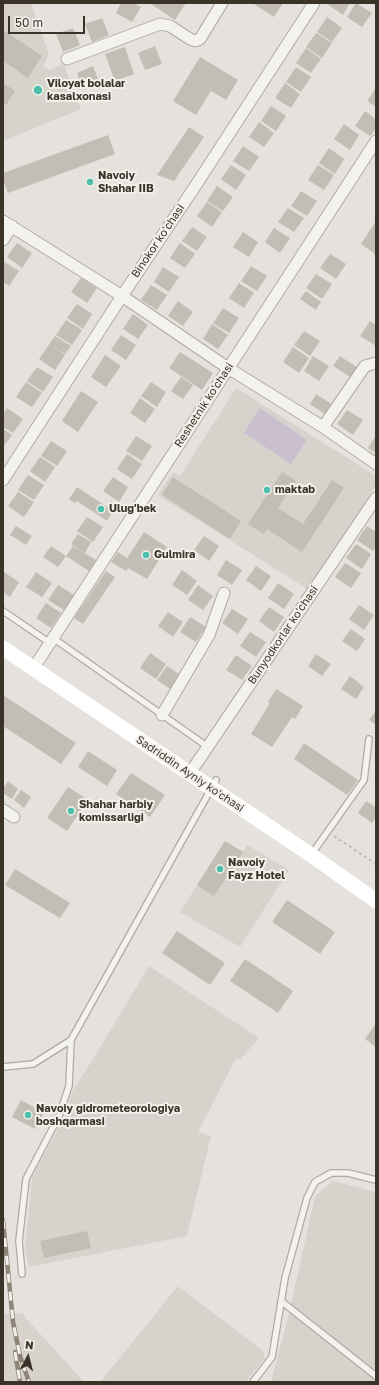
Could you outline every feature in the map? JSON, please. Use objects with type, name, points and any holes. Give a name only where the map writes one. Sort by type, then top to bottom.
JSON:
[{"type":"main road","name":"Sadriddin Ayniy ko'chasi","points":[[3,638],[35,665]]},
{"type":"main road","name":"Sadriddin Ayniy ko'chasi","points":[[3,648],[35,665],[193,769],[314,852],[376,890]]},
{"type":"main road","name":"Sadriddin Ayniy ko'chasi","points":[[314,852],[376,901]]},
{"type":"street","points":[[67,59],[160,24],[170,26],[190,39],[196,41],[200,39],[222,3]]},
{"type":"street","name":"Binokor ko'chasi","points":[[3,480],[314,3]]},
{"type":"street","name":"Reshetnik ko'chasi","points":[[35,665],[376,141]]},
{"type":"street","points":[[3,240],[7,223],[122,296],[228,368],[323,428],[376,464]]},
{"type":"street","points":[[323,428],[365,366],[376,363]]},
{"type":"street","name":"Bunyodkorlar ko'chasi","points":[[193,769],[376,498]]},
{"type":"street","points":[[162,715],[209,635],[224,593]]},
{"type":"street","points":[[3,810],[14,817]]},
{"type":"lane","points":[[3,611],[52,640],[208,747]]},
{"type":"lane","points":[[314,852],[364,780],[369,739]]},
{"type":"lane","points":[[22,1274],[19,1242],[26,1179],[59,1116],[69,1086],[71,1040],[214,784]]},
{"type":"lane","points":[[3,1067],[34,1064],[71,1040]]},
{"type":"lane","points":[[253,1382],[272,1357],[285,1278],[307,1198],[315,1182],[331,1173],[348,1173],[376,1180]]},
{"type":"lane","points":[[281,1301],[376,1376]]},
{"type":"path","points":[[328,833],[376,864]]},
{"type":"shaded area","name":"Viloyat bolalar kasalxonasi","points":[[3,3],[31,3],[49,54],[43,66],[49,70],[64,64],[81,109],[3,141]]},
{"type":"shaded area","name":"maktab","points":[[236,388],[376,476],[376,485],[309,590],[158,495],[173,472],[180,476]]},
{"type":"shaded area","points":[[260,408],[307,440],[291,464],[244,433]]},
{"type":"shaded area","points":[[225,841],[243,852],[247,845],[289,870],[240,947],[180,912]]},
{"type":"shaded area","points":[[149,966],[259,1038],[240,1060],[236,1058],[198,1132],[211,1136],[187,1236],[29,1267],[25,1248],[32,1177],[66,1115],[72,1092]]},
{"type":"shaded area","points":[[333,1181],[376,1192],[376,1382],[271,1382],[289,1314],[315,1196]]},
{"type":"shaded area","points":[[178,1286],[263,1351],[265,1358],[246,1382],[100,1382]]},
{"type":"shaded area","points":[[23,1313],[24,1316],[84,1382],[3,1382],[3,1314]]},
{"type":"building","points":[[121,3],[134,3],[141,7],[132,22],[116,13]]},
{"type":"building","points":[[186,3],[175,20],[151,4]]},
{"type":"building","points":[[283,3],[274,17],[254,4]]},
{"type":"building","points":[[350,3],[343,15],[327,4]]},
{"type":"building","points":[[356,3],[372,13],[362,27],[347,17]]},
{"type":"building","points":[[327,17],[342,28],[332,42],[317,32]]},
{"type":"building","points":[[102,18],[109,35],[92,42],[85,24]]},
{"type":"building","points":[[73,28],[80,45],[63,52],[56,34]]},
{"type":"building","points":[[3,30],[42,56],[28,78],[3,61]]},
{"type":"building","points":[[316,33],[332,43],[322,58],[306,47]]},
{"type":"building","points":[[155,46],[162,64],[145,70],[138,53]]},
{"type":"building","points":[[125,47],[134,74],[115,81],[105,54]]},
{"type":"building","points":[[306,48],[321,59],[311,73],[296,63]]},
{"type":"building","points":[[200,57],[238,80],[226,100],[211,91],[196,115],[173,101]]},
{"type":"building","points":[[93,66],[100,84],[83,90],[77,73]]},
{"type":"building","points":[[296,67],[311,77],[301,92],[286,82]]},
{"type":"building","points":[[3,83],[15,91],[6,105],[3,102]]},
{"type":"building","points":[[285,83],[300,94],[291,108],[275,98]]},
{"type":"building","points":[[376,88],[376,107],[367,101]]},
{"type":"building","points":[[271,106],[286,116],[276,131],[261,121]]},
{"type":"building","points":[[365,111],[376,119],[376,128],[370,136],[355,126]]},
{"type":"building","points":[[259,122],[274,133],[264,147],[249,137]]},
{"type":"building","points":[[344,124],[359,135],[350,150],[334,139]]},
{"type":"building","points":[[189,127],[204,137],[174,181],[157,175]]},
{"type":"building","points":[[108,135],[115,154],[8,193],[3,179],[3,173]]},
{"type":"building","points":[[243,146],[259,157],[249,171],[233,161]]},
{"type":"building","points":[[329,148],[344,159],[335,174],[319,163]]},
{"type":"building","points":[[231,165],[246,175],[236,190],[221,179]]},
{"type":"building","points":[[318,165],[334,175],[324,190],[308,180]]},
{"type":"building","points":[[217,186],[233,197],[223,211],[207,201]]},
{"type":"building","points":[[301,191],[317,201],[307,216],[291,206]]},
{"type":"building","points":[[207,202],[222,212],[212,227],[197,216]]},
{"type":"building","points":[[288,208],[304,218],[294,232],[278,222]]},
{"type":"building","points":[[376,221],[376,253],[375,254],[361,244]]},
{"type":"building","points":[[192,227],[207,237],[197,251],[182,241]]},
{"type":"building","points":[[274,228],[290,238],[280,253],[265,242]]},
{"type":"building","points":[[243,232],[258,242],[249,257],[233,247]]},
{"type":"building","points":[[17,243],[32,253],[22,268],[7,257]]},
{"type":"building","points":[[180,243],[195,254],[185,268],[170,258]]},
{"type":"building","points":[[330,254],[346,264],[336,279],[320,268]]},
{"type":"building","points":[[3,261],[19,271],[9,286],[3,282]]},
{"type":"building","points":[[251,266],[267,276],[257,291],[241,281]]},
{"type":"building","points":[[163,267],[179,277],[169,292],[154,282]]},
{"type":"building","points":[[316,274],[332,284],[322,299],[306,288]]},
{"type":"building","points":[[81,278],[97,288],[87,303],[71,292]]},
{"type":"building","points":[[239,283],[254,293],[244,308],[229,298]]},
{"type":"building","points":[[151,285],[167,295],[157,310],[141,300]]},
{"type":"building","points":[[306,291],[321,302],[316,310],[300,299]]},
{"type":"building","points":[[178,301],[193,312],[183,326],[168,316]]},
{"type":"building","points":[[77,304],[92,314],[83,329],[67,318]]},
{"type":"building","points":[[223,308],[239,318],[229,333],[213,323]]},
{"type":"building","points":[[133,314],[148,325],[138,339],[123,329]]},
{"type":"building","points":[[66,320],[82,330],[72,345],[56,335]]},
{"type":"building","points":[[370,321],[376,325],[376,346],[360,336]]},
{"type":"building","points":[[212,324],[228,335],[218,349],[203,339]]},
{"type":"building","points":[[304,331],[320,341],[310,356],[294,345]]},
{"type":"building","points":[[121,335],[136,345],[126,360],[111,350]]},
{"type":"building","points":[[55,336],[71,346],[65,354],[52,346],[65,355],[55,370],[39,359]]},
{"type":"building","points":[[293,347],[309,358],[299,373],[283,362]]},
{"type":"building","points":[[180,352],[213,373],[202,390],[169,368]]},
{"type":"building","points":[[105,355],[121,366],[106,387],[91,377]]},
{"type":"building","points":[[313,356],[329,366],[319,381],[304,371]]},
{"type":"building","points":[[340,356],[358,368],[352,378],[333,366]]},
{"type":"building","points":[[37,367],[53,377],[43,392],[27,381]]},
{"type":"building","points":[[181,377],[193,385],[183,399],[171,391]]},
{"type":"building","points":[[26,382],[42,393],[32,407],[16,397]]},
{"type":"building","points":[[151,382],[166,392],[157,407],[141,396]]},
{"type":"building","points":[[81,391],[98,402],[78,432],[62,421]]},
{"type":"building","points":[[316,394],[333,405],[326,415],[310,404]]},
{"type":"building","points":[[140,398],[155,409],[145,423],[130,413]]},
{"type":"building","points":[[7,408],[23,419],[13,433],[3,427],[3,415]]},
{"type":"building","points":[[347,410],[363,420],[353,435],[337,424]]},
{"type":"building","points":[[3,429],[12,435],[3,447]]},
{"type":"building","points":[[376,435],[376,453],[368,448]]},
{"type":"building","points":[[136,436],[152,446],[142,461],[126,451]]},
{"type":"building","points":[[51,441],[67,451],[57,466],[41,456]]},
{"type":"building","points":[[127,454],[142,464],[132,479],[117,469]]},
{"type":"building","points":[[40,457],[55,467],[45,482],[30,471]]},
{"type":"building","points":[[282,472],[296,481],[278,508],[303,524],[332,480],[344,488],[302,552],[267,529],[264,534],[248,524]]},
{"type":"building","points":[[28,475],[44,485],[34,500],[18,490]]},
{"type":"building","points":[[113,477],[128,487],[119,502],[103,491]]},
{"type":"building","points":[[173,477],[241,521],[230,539],[162,495]]},
{"type":"building","points":[[77,487],[107,507],[111,501],[117,505],[107,521],[77,501],[75,503],[69,499]]},
{"type":"building","points":[[18,492],[34,502],[24,517],[8,506]]},
{"type":"building","points":[[87,517],[103,527],[93,542],[77,531]]},
{"type":"building","points":[[16,526],[32,536],[26,545],[10,535]]},
{"type":"building","points":[[367,526],[376,532],[376,546],[373,551],[357,540]]},
{"type":"building","name":"Gulmira","points":[[144,532],[167,547],[147,579],[128,568],[126,571],[111,562],[118,552],[127,558]]},
{"type":"building","points":[[78,534],[91,542],[85,553],[71,544]]},
{"type":"building","points":[[204,536],[219,546],[209,561],[194,550]]},
{"type":"building","points":[[356,544],[371,554],[362,569],[346,558]]},
{"type":"building","points":[[51,546],[66,556],[58,567],[43,557]]},
{"type":"building","points":[[73,546],[96,560],[89,571],[66,556]]},
{"type":"building","points":[[226,560],[242,570],[232,585],[217,575]]},
{"type":"building","points":[[345,563],[361,573],[351,588],[335,577]]},
{"type":"building","points":[[256,566],[271,576],[261,591],[246,580]]},
{"type":"building","points":[[182,570],[197,581],[187,595],[172,585]]},
{"type":"building","points":[[106,571],[115,577],[83,624],[74,618]]},
{"type":"building","points":[[4,572],[19,582],[10,597],[3,592]]},
{"type":"building","points":[[36,572],[52,583],[42,597],[26,587]]},
{"type":"building","points":[[278,583],[294,594],[284,609],[268,598]]},
{"type":"building","points":[[58,585],[74,595],[64,610],[48,600]]},
{"type":"building","points":[[198,585],[213,596],[203,610],[188,600]]},
{"type":"building","points":[[46,603],[61,613],[51,628],[36,618]]},
{"type":"building","points":[[359,605],[374,615],[364,630],[349,619]]},
{"type":"building","points":[[269,607],[284,617],[274,632],[259,621]]},
{"type":"building","points":[[232,609],[248,619],[238,634],[222,623]]},
{"type":"building","points":[[168,612],[183,622],[173,637],[158,626]]},
{"type":"building","points":[[190,617],[206,627],[196,642],[180,632]]},
{"type":"building","points":[[351,629],[365,639],[357,651],[342,641]]},
{"type":"building","points":[[250,632],[266,642],[256,657],[240,646]]},
{"type":"building","points":[[150,653],[166,664],[156,679],[140,668]]},
{"type":"building","points":[[316,654],[331,664],[322,676],[308,666]]},
{"type":"building","points":[[236,655],[252,666],[242,680],[226,670]]},
{"type":"building","points":[[167,666],[182,676],[173,691],[157,680]]},
{"type":"building","points":[[350,676],[364,687],[356,699],[341,689]]},
{"type":"building","points":[[276,689],[303,706],[295,719],[292,717],[272,747],[251,734],[270,703],[268,702]]},
{"type":"building","points":[[3,695],[76,743],[61,764],[3,726]]},
{"type":"building","points":[[376,711],[376,725],[369,720]]},
{"type":"building","points":[[304,743],[358,780],[347,795],[294,759]]},
{"type":"building","points":[[88,751],[117,770],[107,786],[78,767]]},
{"type":"building","points":[[131,773],[165,795],[150,817],[116,794]]},
{"type":"building","points":[[8,781],[18,789],[12,799],[3,793],[3,789]]},
{"type":"building","points":[[68,787],[88,800],[67,831],[47,818]]},
{"type":"building","points":[[21,790],[31,797],[24,808],[14,800]]},
{"type":"building","points":[[366,801],[376,807],[376,817],[372,823],[358,813]]},
{"type":"building","name":"Navoiy Fayz Hotel","points":[[225,841],[243,852],[214,896],[197,885]]},
{"type":"building","points":[[15,869],[70,903],[60,918],[5,885]]},
{"type":"building","points":[[287,900],[335,932],[320,954],[272,922]]},
{"type":"building","points":[[177,931],[225,963],[210,985],[162,953]]},
{"type":"building","points":[[245,959],[293,991],[278,1013],[230,981]]},
{"type":"building","points":[[376,1023],[376,1047],[365,1039]]},
{"type":"building","name":"Navoiy gidrometeorologiya boshqarmasi","points":[[21,1100],[44,1113],[35,1129],[12,1117]]},
{"type":"building","points":[[87,1231],[91,1248],[44,1258],[40,1241]]},
{"type":"railway","points":[[3,1220],[13,1322],[20,1356],[29,1382]]},
{"type":"railway","points":[[15,1352],[20,1382]]},
{"type":"place","name":"Viloyat bolalar kasalxonasi","points":[[38,90]]},
{"type":"place","name":"Navoiy Shahar IIB","points":[[90,182]]},
{"type":"place","name":"maktab","points":[[267,490]]},
{"type":"place","name":"Ulug'bek","points":[[101,509]]},
{"type":"place","name":"Gulmira","points":[[146,555]]},
{"type":"place","name":"Shahar harbiy komissarligi","points":[[71,811]]},
{"type":"place","name":"Navoiy Fayz Hotel","points":[[220,869]]},
{"type":"place","name":"Navoiy gidrometeorologiya boshqarmasi","points":[[28,1115]]}]
